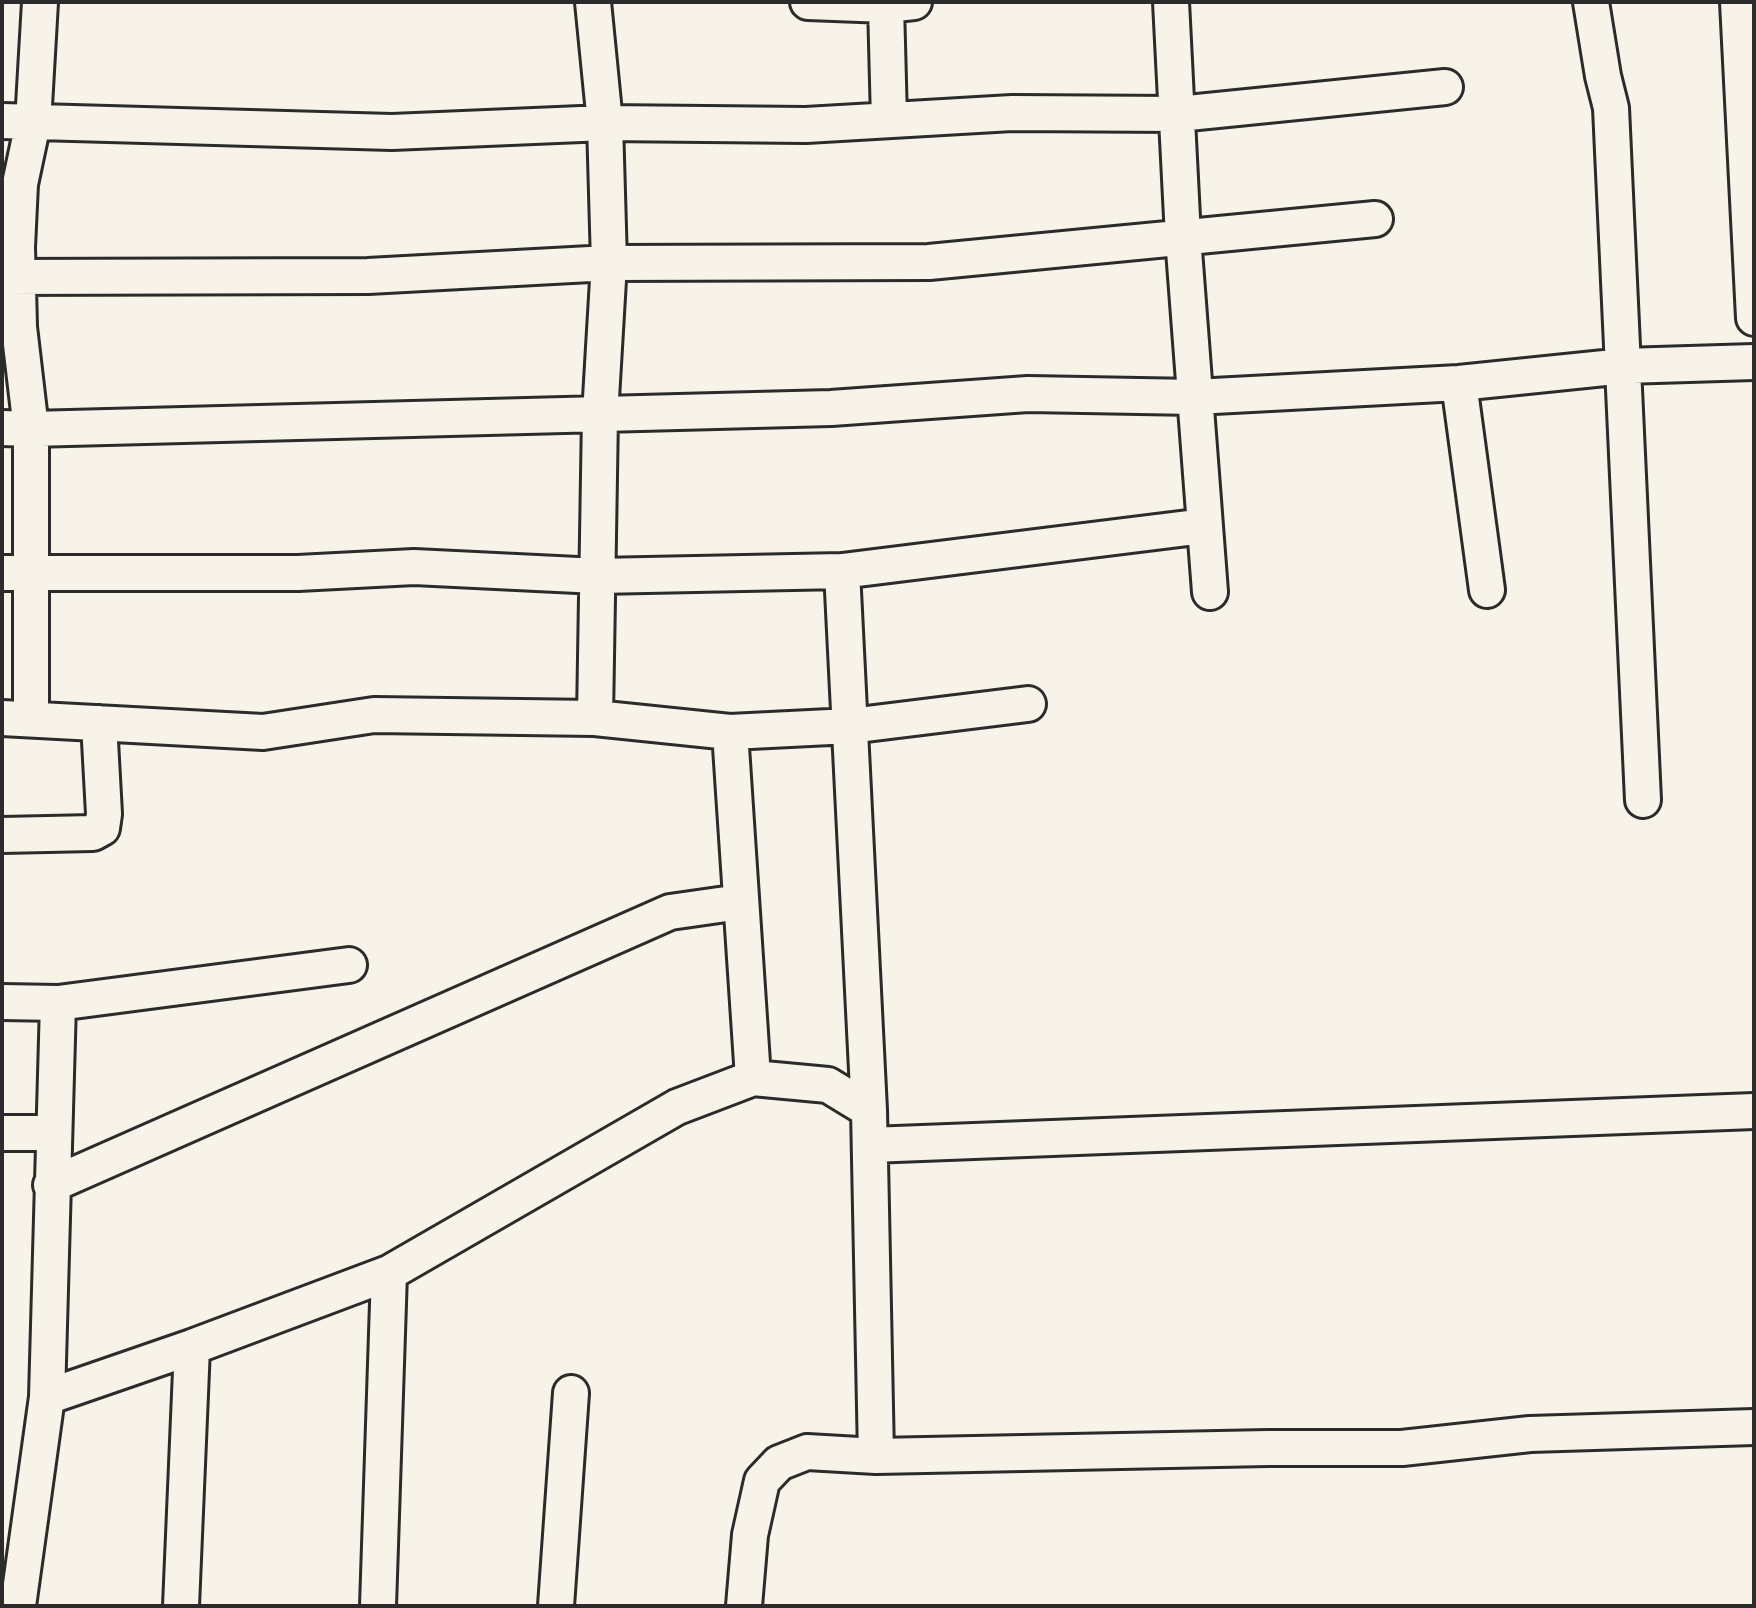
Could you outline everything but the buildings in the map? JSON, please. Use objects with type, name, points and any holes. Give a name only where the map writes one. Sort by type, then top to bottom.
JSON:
[{"type":"street","points":[[40,2],[17,122],[20,184],[10,278],[19,327],[17,718],[263,732],[374,715],[595,718],[730,732],[850,726],[1028,704]]},
{"type":"street","points":[[593,2],[605,123],[609,263],[600,415],[595,718]]},
{"type":"street","points":[[808,2],[900,4],[889,120]]},
{"type":"street","points":[[1171,2],[1183,237],[1210,592]]},
{"type":"street","points":[[1591,2],[1611,108],[1643,800]]},
{"type":"street","points":[[1738,2],[1754,318]]},
{"type":"street","points":[[17,122],[392,132],[605,123],[806,125],[1012,113],[1178,114],[1445,87]]},
{"type":"street","points":[[10,278],[368,276],[609,263],[929,262],[1375,219]]},
{"type":"street","points":[[17,428],[831,408],[1028,394],[1195,397],[1459,383],[1624,366],[1754,362]]},
{"type":"street","points":[[1459,383],[1487,590]]},
{"type":"street","points":[[17,573],[298,573],[414,567],[598,576],[842,571],[1204,526]]},
{"type":"street","points":[[842,571],[869,1110],[876,1456]]},
{"type":"street","points":[[2,835],[93,833],[102,828],[99,723]]},
{"type":"street","points":[[730,732],[753,1078]]},
{"type":"street","points":[[51,1185],[670,912],[740,902]]},
{"type":"street","points":[[2,1002],[58,1003],[349,965]]},
{"type":"street","points":[[18,1606],[47,1397],[58,1003]]},
{"type":"street","points":[[47,1397],[192,1347],[389,1273],[677,1107],[753,1078],[828,1085],[869,1110]]},
{"type":"street","points":[[870,1145],[1754,1111]]},
{"type":"street","points":[[2,1133],[53,1133]]},
{"type":"street","points":[[378,1606],[389,1273]]},
{"type":"street","points":[[181,1606],[192,1347]]},
{"type":"street","points":[[556,1606],[571,1393]]},
{"type":"street","points":[[744,1606],[750,1535],[762,1481],[779,1463],[807,1452],[876,1456],[1402,1448],[1530,1434],[1754,1427]]}]
